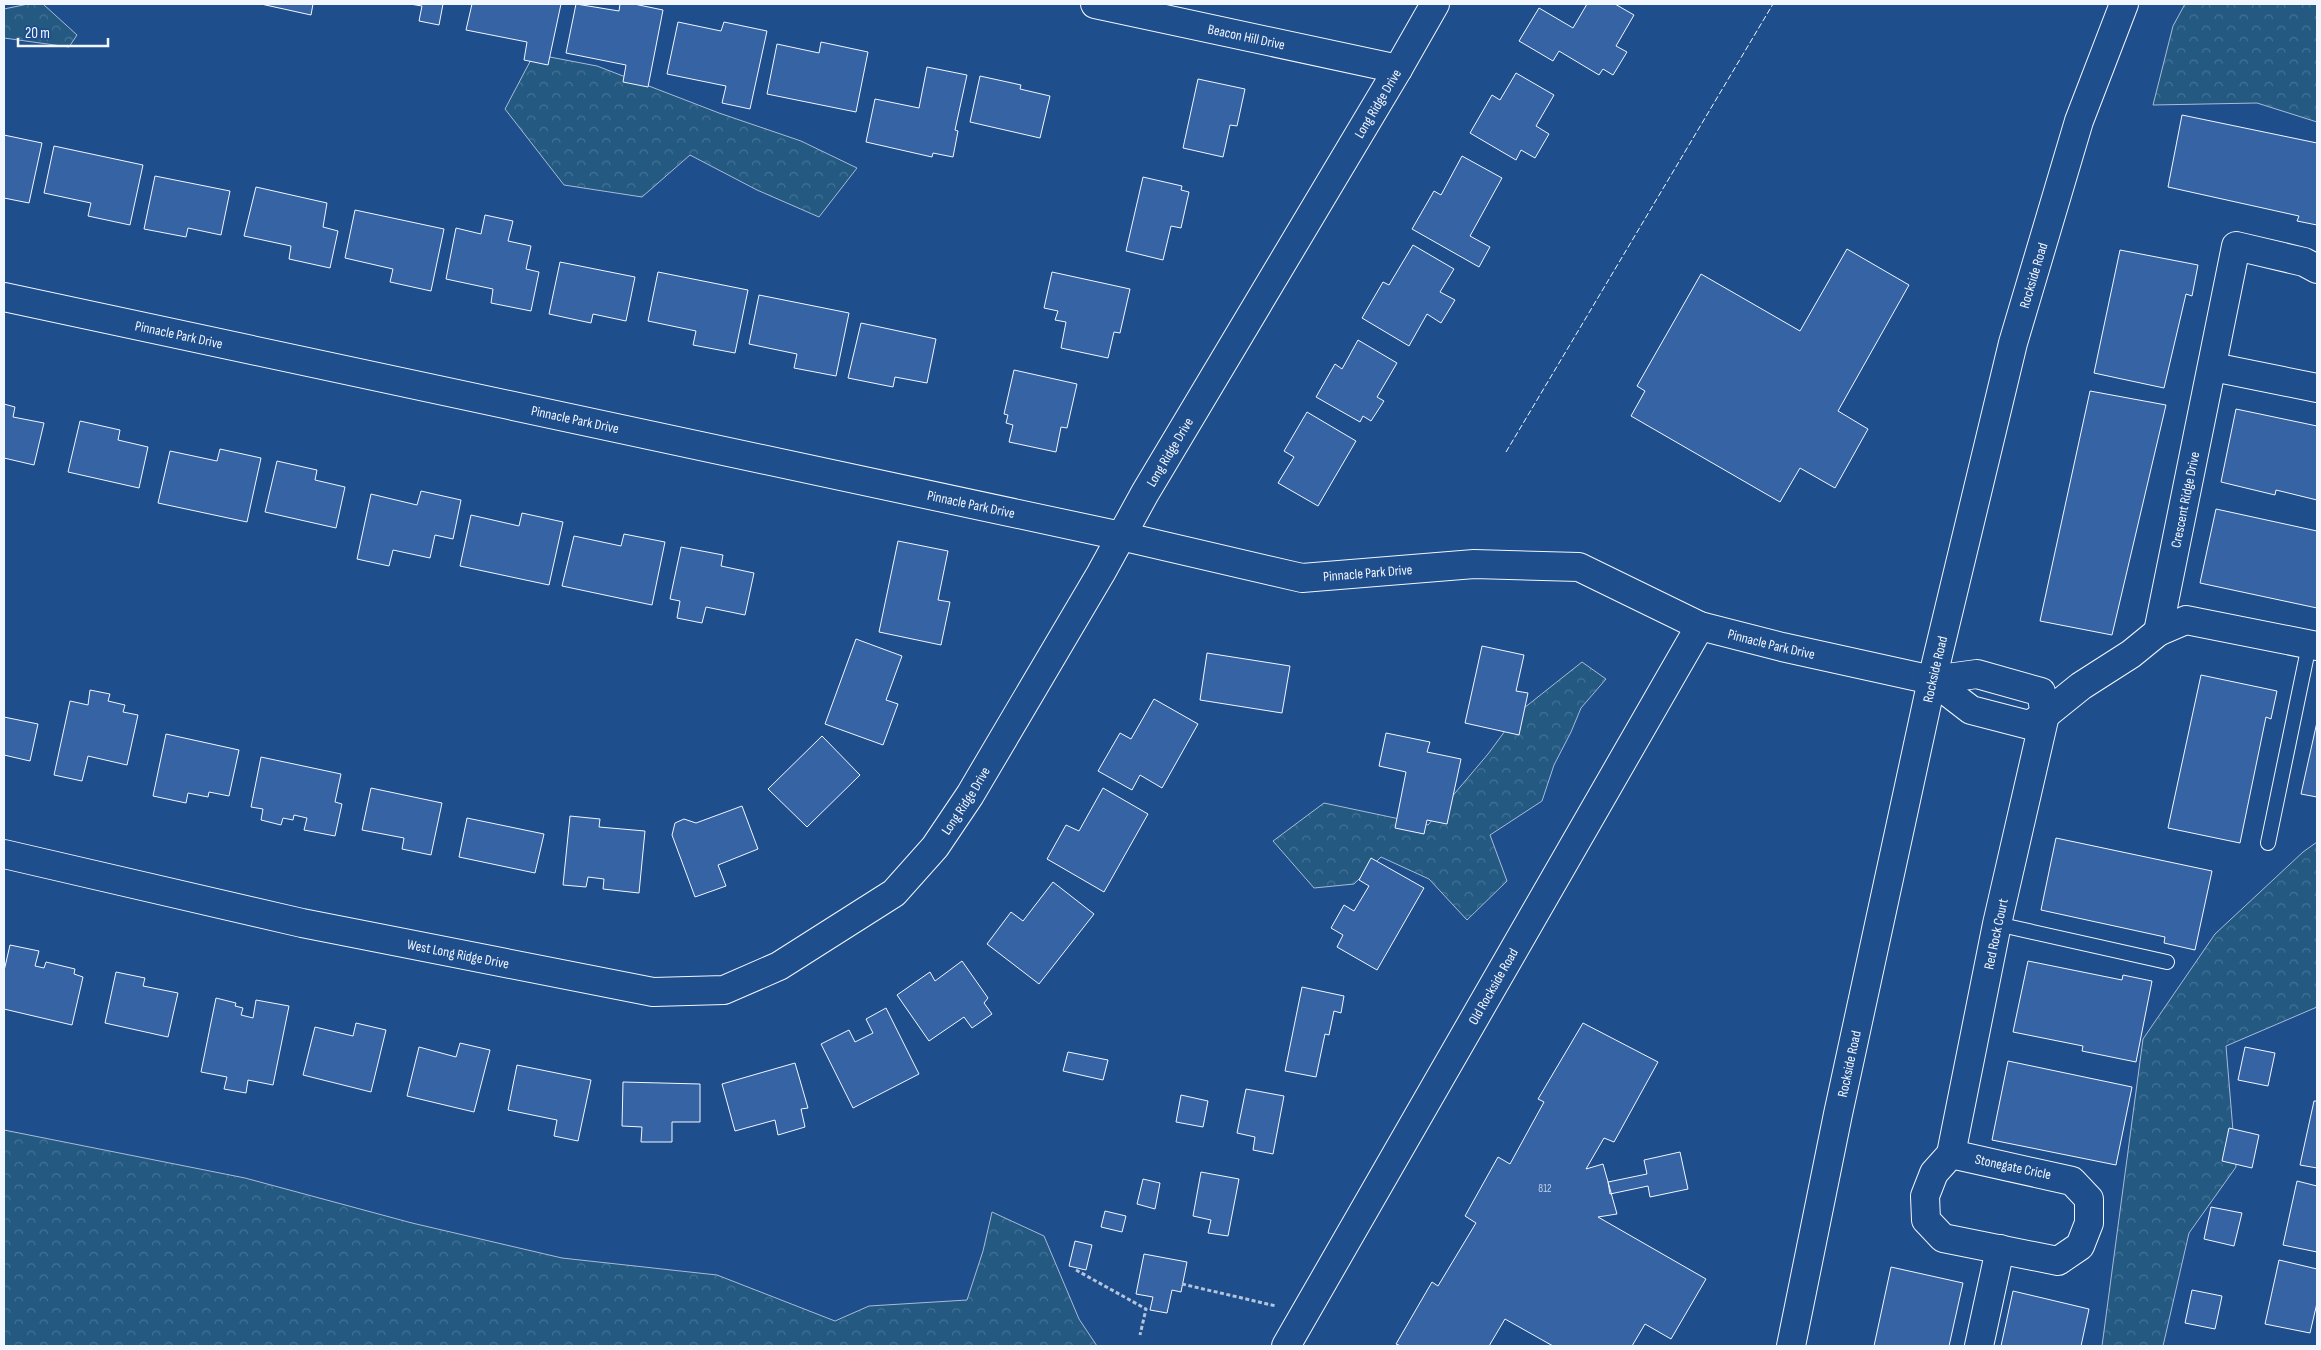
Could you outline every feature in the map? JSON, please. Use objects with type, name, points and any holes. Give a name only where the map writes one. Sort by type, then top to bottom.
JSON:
[{"type":"street","name":"Beacon Hill Drive","points":[[1095,4],[1398,70]]},
{"type":"street","name":"Long Ridge Drive","points":[[894,893],[935,847],[970,795],[1121,536],[1144,493],[1398,70],[1435,4]]},
{"type":"street","name":"Rockside Road","points":[[1791,1346],[1838,1114],[1932,680],[2012,343],[2079,121],[2124,4]]},
{"type":"street","name":"Crescent Ridge Drive","points":[[2158,632],[2236,246],[2304,262],[2317,270]]},
{"type":"street","name":"Pinnacle Park Drive","points":[[4,296],[1121,536],[1302,578],[1474,564],[1579,567],[1700,626],[1782,647],[1932,680]]},
{"type":"street","points":[[2213,367],[2317,388]]},
{"type":"street","points":[[1932,680],[1970,710],[2029,725],[2045,715],[2081,686],[2131,654],[2158,632],[2186,620],[2313,645]]},
{"type":"street","name":"Old Rockside Road","points":[[1286,1346],[1700,626]]},
{"type":"street","points":[[1932,680],[1977,674],[2041,692],[2045,715]]},
{"type":"street","name":"Red Rock Court","points":[[1951,1154],[1997,924],[2045,715]]},
{"type":"street","name":"West Long Ridge Drive","points":[[4,854],[302,923],[653,992],[724,990],[779,966],[894,893]]},
{"type":"street","name":"Stonegate Cricle","points":[[1951,1154],[2072,1181],[2089,1199],[2089,1223],[2080,1246],[2058,1261],[1943,1238],[1926,1220],[1925,1196],[1934,1173],[1951,1154]]},
{"type":"street","points":[[1979,1346],[2000,1249]]},
{"type":"lane","points":[[2268,843],[2313,645]]},
{"type":"lane","points":[[1997,924],[2167,962]]},
{"type":"path","points":[[1076,1270],[1146,1309],[1140,1335]]},
{"type":"path","points":[[1182,1284],[1281,1307]]},
{"type":"green space","points":[[28,4],[43,4],[77,35],[69,47],[4,38],[4,9]]},
{"type":"green space","points":[[2185,4],[2317,4],[2317,122],[2257,103],[2153,105],[2173,26]]},
{"type":"green space","points":[[534,54],[597,66],[719,113],[801,141],[857,168],[819,217],[757,190],[690,155],[642,197],[564,185],[505,109]]},
{"type":"green space","points":[[1582,662],[1606,679],[1581,708],[1554,765],[1542,801],[1490,835],[1507,881],[1467,920],[1429,879],[1381,857],[1354,884],[1314,888],[1273,841],[1324,803],[1428,825],[1488,754],[1519,712]]},
{"type":"green space","points":[[2317,842],[2317,1007],[2226,1046],[2236,1167],[2189,1233],[2163,1346],[2102,1346],[2143,1039],[2215,934],[2303,852]]},
{"type":"green space","points":[[4,1130],[245,1178],[412,1223],[562,1258],[717,1275],[835,1321],[869,1306],[967,1300],[983,1251],[992,1212],[1044,1236],[1079,1319],[1097,1346],[4,1346]]},
{"type":"building","points":[[261,4],[313,4],[311,15]]},
{"type":"building","points":[[410,4],[443,4],[439,25],[419,21],[422,6]]},
{"type":"building","points":[[472,4],[561,4],[548,65],[524,60],[527,42],[466,30]]},
{"type":"building","points":[[576,4],[619,11],[620,4],[634,4],[663,10],[648,87],[623,82],[626,65],[566,53]]},
{"type":"building","points":[[1587,4],[1615,4],[1634,15],[1616,46],[1627,52],[1613,75],[1603,69],[1599,75],[1559,51],[1553,61],[1519,41],[1539,8],[1573,28]]},
{"type":"building","points":[[678,22],[721,31],[724,22],[767,31],[750,109],[722,103],[726,86],[667,74]]},
{"type":"building","points":[[821,42],[868,52],[856,112],[767,94],[777,44],[819,53]]},
{"type":"building","points":[[927,67],[967,75],[955,130],[958,131],[953,157],[933,153],[932,157],[866,142],[875,99],[919,108]]},
{"type":"building","points":[[1516,73],[1554,95],[1536,126],[1549,134],[1535,158],[1521,150],[1516,160],[1470,133],[1492,95],[1500,100]]},
{"type":"building","points":[[980,76],[1021,85],[1020,89],[1050,96],[1040,138],[970,122]]},
{"type":"building","points":[[1198,79],[1245,89],[1237,126],[1230,125],[1223,157],[1183,148]]},
{"type":"building","points":[[2182,115],[2317,143],[2317,225],[2297,221],[2299,216],[2168,187]]},
{"type":"building","points":[[4,135],[42,143],[29,203],[4,198]]},
{"type":"building","points":[[54,146],[143,165],[130,225],[88,216],[91,203],[44,193]]},
{"type":"building","points":[[1462,156],[1502,178],[1470,236],[1490,247],[1479,267],[1412,229],[1434,191],[1441,195]]},
{"type":"building","points":[[155,176],[230,191],[221,235],[188,228],[186,237],[144,229]]},
{"type":"building","points":[[1143,177],[1182,186],[1181,190],[1189,192],[1181,228],[1171,226],[1163,260],[1126,251]]},
{"type":"building","points":[[256,187],[327,203],[323,227],[338,231],[330,268],[289,259],[291,246],[244,236]]},
{"type":"building","points":[[355,210],[444,229],[431,291],[390,282],[393,269],[345,258]]},
{"type":"building","points":[[485,215],[513,221],[508,241],[531,246],[526,269],[539,272],[531,311],[491,303],[493,289],[446,279],[456,228],[481,234]]},
{"type":"building","points":[[1413,245],[1454,269],[1440,292],[1455,300],[1441,323],[1427,314],[1409,346],[1362,318],[1383,282],[1389,285]]},
{"type":"building","points":[[1847,249],[1909,285],[1838,411],[1868,429],[1835,488],[1800,468],[1780,502],[1631,416],[1645,391],[1637,386],[1701,274],[1800,331]]},
{"type":"building","points":[[2120,250],[2198,265],[2192,296],[2186,294],[2164,388],[2094,373]]},
{"type":"building","points":[[560,262],[635,277],[626,321],[593,314],[591,323],[549,314]]},
{"type":"building","points":[[658,272],[748,290],[735,353],[693,345],[696,331],[648,321]]},
{"type":"building","points":[[1052,272],[1130,289],[1120,333],[1114,332],[1108,358],[1061,348],[1066,322],[1055,320],[1058,311],[1044,308]]},
{"type":"building","points":[[759,295],[849,313],[836,376],[794,368],[797,354],[749,344]]},
{"type":"building","points":[[861,323],[936,339],[927,383],[895,377],[893,387],[848,378]]},
{"type":"building","points":[[1358,340],[1397,363],[1377,397],[1384,401],[1371,421],[1363,416],[1360,422],[1316,397],[1335,364],[1342,369]]},
{"type":"building","points":[[1014,370],[1077,384],[1067,428],[1061,427],[1056,452],[1009,442],[1013,425],[1006,423],[1008,415],[1004,414]]},
{"type":"building","points":[[2090,391],[2166,405],[2112,635],[2040,621]]},
{"type":"building","points":[[4,404],[15,407],[13,417],[44,423],[34,465],[4,458]]},
{"type":"building","points":[[2236,409],[2317,426],[2317,500],[2276,490],[2275,495],[2221,482]]},
{"type":"building","points":[[1307,412],[1356,441],[1318,506],[1278,483],[1294,457],[1284,451]]},
{"type":"building","points":[[80,421],[120,430],[118,440],[148,447],[139,488],[68,472]]},
{"type":"building","points":[[220,449],[261,458],[247,522],[158,503],[170,451],[217,461]]},
{"type":"building","points":[[277,461],[317,470],[315,480],[345,487],[336,528],[265,512]]},
{"type":"building","points":[[421,491],[461,500],[453,539],[435,535],[430,558],[393,550],[389,566],[357,559],[371,494],[417,505]]},
{"type":"building","points":[[2216,509],[2317,531],[2317,608],[2200,583]]},
{"type":"building","points":[[522,513],[563,522],[549,585],[460,566],[471,515],[519,526]]},
{"type":"building","points":[[624,534],[665,542],[652,605],[562,586],[574,536],[621,546]]},
{"type":"building","points":[[898,541],[948,551],[938,600],[950,602],[941,645],[879,632]]},
{"type":"building","points":[[681,547],[723,555],[721,566],[754,573],[745,615],[706,607],[702,623],[677,618],[680,601],[670,599]]},
{"type":"building","points":[[856,639],[902,656],[886,700],[898,704],[883,745],[825,724]]},
{"type":"building","points":[[1482,646],[1524,655],[1516,691],[1528,693],[1519,735],[1465,723]]},
{"type":"building","points":[[1207,653],[1290,666],[1282,713],[1200,700]]},
{"type":"building","points":[[2201,675],[2277,691],[2271,719],[2266,717],[2240,843],[2168,828]]},
{"type":"building","points":[[90,690],[110,694],[108,701],[125,705],[123,712],[138,715],[127,765],[88,756],[82,781],[54,775],[70,701],[88,705]]},
{"type":"building","points":[[1154,699],[1198,724],[1162,788],[1140,775],[1132,790],[1098,771],[1120,733],[1131,739]]},
{"type":"building","points":[[4,717],[38,724],[30,761],[4,755]]},
{"type":"building","points":[[2317,722],[2317,797],[2301,794]]},
{"type":"building","points":[[1386,733],[1430,742],[1427,752],[1461,759],[1447,824],[1427,820],[1424,834],[1395,828],[1406,772],[1379,766]]},
{"type":"building","points":[[166,734],[239,750],[229,796],[209,792],[208,797],[188,793],[186,803],[153,796]]},
{"type":"building","points":[[822,736],[860,775],[807,827],[768,789]]},
{"type":"building","points":[[261,757],[341,774],[335,802],[342,804],[335,836],[304,830],[307,818],[294,815],[293,820],[283,818],[281,825],[261,820],[263,809],[251,807]]},
{"type":"building","points":[[371,788],[442,803],[431,855],[402,849],[404,838],[362,830]]},
{"type":"building","points":[[1103,788],[1148,814],[1104,892],[1047,859],[1066,825],[1079,831]]},
{"type":"building","points":[[742,806],[758,849],[718,865],[726,886],[695,897],[672,835],[675,823],[684,819],[696,823]]},
{"type":"building","points":[[570,816],[600,819],[599,827],[645,831],[639,893],[603,889],[604,879],[588,877],[586,887],[563,885]]},
{"type":"building","points":[[467,818],[544,834],[535,873],[459,857]]},
{"type":"building","points":[[2056,838],[2212,871],[2195,950],[2164,943],[2165,937],[2041,910]]},
{"type":"building","points":[[1371,858],[1424,888],[1377,970],[1337,947],[1343,935],[1331,928],[1344,905],[1354,911],[1369,886],[1359,880]]},
{"type":"building","points":[[1053,882],[1094,914],[1039,984],[987,944],[1011,912],[1023,921]]},
{"type":"building","points":[[10,945],[39,951],[35,966],[44,968],[46,962],[75,969],[74,974],[83,977],[72,1025],[4,1009],[4,971]]},
{"type":"building","points":[[962,961],[988,998],[984,1003],[992,1014],[972,1028],[964,1017],[929,1041],[897,995],[930,972],[935,981]]},
{"type":"building","points":[[2028,961],[2122,980],[2123,975],[2152,981],[2136,1062],[2082,1051],[2083,1046],[2013,1032]]},
{"type":"building","points":[[116,972],[145,978],[143,986],[178,993],[168,1037],[105,1023]]},
{"type":"building","points":[[1302,987],[1344,996],[1341,1013],[1334,1011],[1329,1035],[1325,1034],[1316,1077],[1285,1071]]},
{"type":"building","points":[[216,998],[236,1003],[235,1006],[243,1008],[241,1015],[253,1018],[256,1000],[289,1006],[273,1085],[248,1080],[246,1093],[224,1089],[227,1077],[201,1072]]},
{"type":"building","points":[[886,1008],[919,1074],[853,1108],[821,1044],[849,1030],[855,1042],[873,1033],[866,1019]]},
{"type":"building","points":[[356,1023],[386,1030],[371,1092],[303,1075],[315,1027],[353,1036]]},
{"type":"building","points":[[1583,1023],[1658,1062],[1614,1142],[1604,1138],[1586,1169],[1603,1164],[1617,1214],[1598,1217],[1706,1279],[1671,1339],[1645,1324],[1632,1346],[1553,1346],[1505,1319],[1489,1346],[1401,1346],[1396,1344],[1432,1282],[1438,1286],[1476,1223],[1465,1216],[1498,1157],[1510,1164],[1544,1102],[1538,1099]]},
{"type":"building","points":[[460,1043],[490,1050],[474,1112],[407,1096],[419,1047],[456,1057]]},
{"type":"building","points":[[2245,1047],[2275,1053],[2268,1086],[2238,1080]]},
{"type":"building","points":[[1068,1052],[1108,1060],[1103,1080],[1063,1071]]},
{"type":"building","points":[[2008,1061],[2132,1087],[2116,1165],[1992,1140]]},
{"type":"building","points":[[795,1063],[808,1108],[801,1109],[805,1127],[778,1135],[775,1120],[735,1131],[722,1084]]},
{"type":"building","points":[[517,1065],[591,1080],[578,1141],[554,1136],[557,1120],[508,1110]]},
{"type":"building","points":[[623,1082],[700,1084],[700,1122],[672,1122],[672,1142],[641,1142],[642,1127],[622,1126]]},
{"type":"building","points":[[1246,1089],[1284,1096],[1273,1154],[1253,1150],[1255,1137],[1237,1133]]},
{"type":"building","points":[[1181,1095],[1208,1101],[1203,1127],[1176,1122]]},
{"type":"building","points":[[2314,1101],[2317,1101],[2317,1168],[2300,1165]]},
{"type":"building","points":[[2229,1128],[2259,1135],[2252,1168],[2222,1161]]},
{"type":"building","points":[[1680,1152],[1688,1189],[1650,1197],[1648,1186],[1610,1194],[1608,1182],[1647,1174],[1644,1160]]},
{"type":"building","points":[[1201,1172],[1239,1179],[1228,1236],[1208,1233],[1211,1220],[1193,1216]]},
{"type":"building","points":[[1143,1179],[1160,1183],[1155,1209],[1137,1204]]},
{"type":"building","points":[[2297,1181],[2317,1186],[2317,1252],[2283,1245]]},
{"type":"building","points":[[2211,1207],[2242,1213],[2234,1246],[2204,1239]]},
{"type":"building","points":[[1105,1211],[1126,1216],[1122,1232],[1101,1227]]},
{"type":"building","points":[[1075,1241],[1092,1245],[1086,1270],[1069,1266]]},
{"type":"building","points":[[1144,1254],[1187,1262],[1181,1292],[1172,1290],[1167,1313],[1150,1310],[1153,1297],[1136,1294]]},
{"type":"building","points":[[2279,1260],[2317,1269],[2317,1303],[2310,1333],[2265,1324]]},
{"type":"building","points":[[1891,1267],[1963,1283],[1949,1346],[1874,1346]]},
{"type":"building","points":[[2192,1290],[2222,1296],[2215,1329],[2185,1323]]},
{"type":"building","points":[[2013,1291],[2089,1309],[2081,1346],[2001,1346]]},
{"type":"fence","points":[[1506,452],[1773,4]]}]
